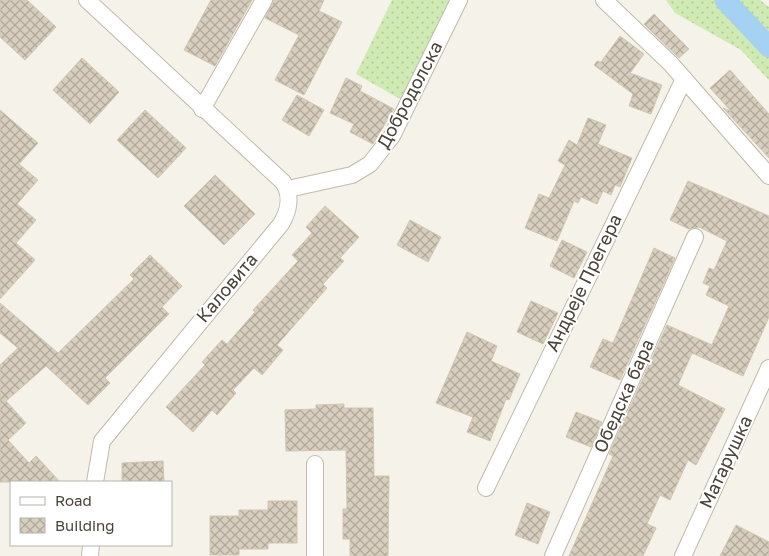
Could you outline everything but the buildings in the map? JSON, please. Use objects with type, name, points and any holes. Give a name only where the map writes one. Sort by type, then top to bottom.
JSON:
[{"type":"street","points":[[87,0],[272,171],[288,189]]},
{"type":"street","points":[[202,108],[264,0]]},
{"type":"street","name":"Добродолска","points":[[288,189],[352,175],[370,164],[392,136],[459,0]]},
{"type":"street","points":[[604,0],[684,79],[769,176]]},
{"type":"street","name":"Андреје Прегера","points":[[486,488],[684,79]]},
{"type":"street","name":"Каловита","points":[[95,481],[102,441],[281,224],[289,205],[288,189]]},
{"type":"street","name":"Обедска бара","points":[[552,556],[695,237]]},
{"type":"street","name":"Матарушка","points":[[683,556],[769,368]]},
{"type":"street","points":[[315,464],[315,556]]},
{"type":"green space","points":[[392,0],[449,0],[402,100],[356,74]]},
{"type":"green space","points":[[666,0],[760,0],[769,7],[769,80],[741,50],[675,13]]},
{"type":"waterway","name":"Каловита","points":[[725,0],[769,47]]}]
